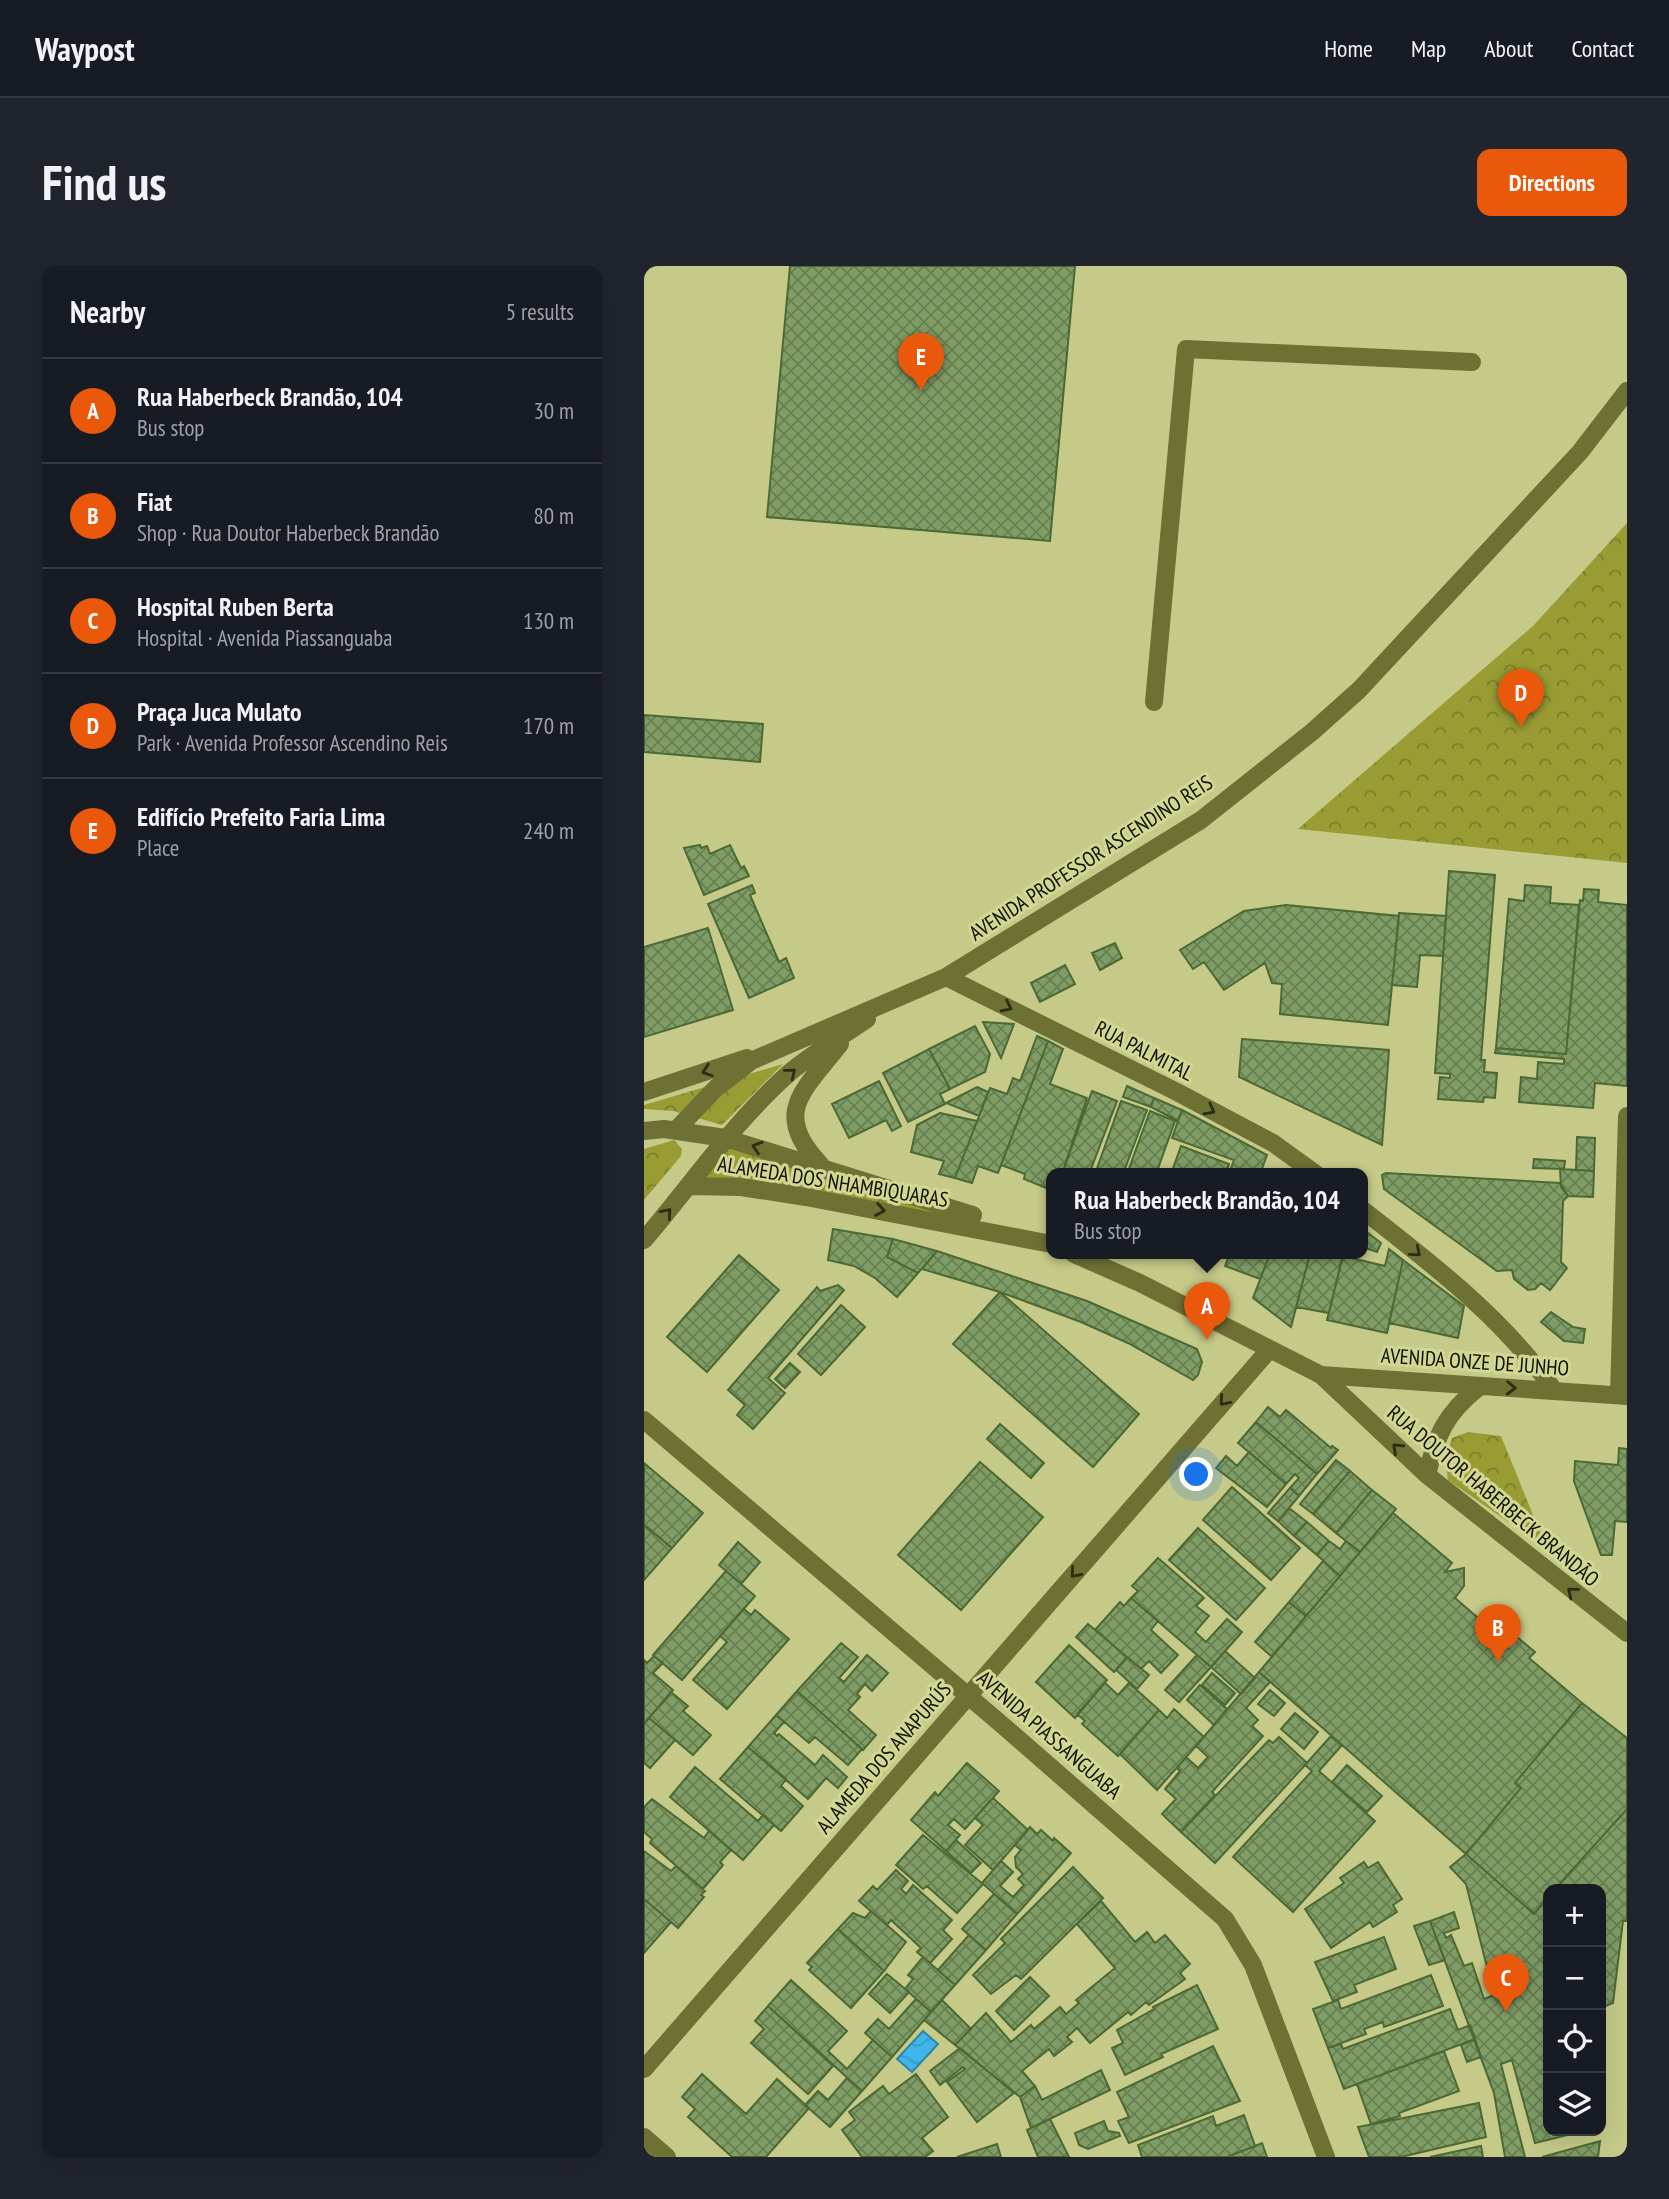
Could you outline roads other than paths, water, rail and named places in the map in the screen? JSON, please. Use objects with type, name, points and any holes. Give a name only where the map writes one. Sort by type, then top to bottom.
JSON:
[{"type":"street","points":[[1154,702],[1186,349],[1472,362]]},
{"type":"street","name":"AVENIDA PROFESSOR ASCENDINO REIS","points":[[676,1130],[716,1088],[770,1051],[946,977],[1201,820],[1312,732],[1359,690],[1571,462],[1625,393]]},
{"type":"street","name":"RUA PALMITAL","points":[[946,977],[1273,1143],[1308,1168]]},
{"type":"street","name":"ALAMEDA DOS NHAMBIQUARAS","points":[[644,1240],[691,1186],[725,1138],[789,1073],[895,999]]},
{"type":"street","points":[[823,1167],[804,1147],[795,1132],[796,1107],[803,1092],[850,1031]]},
{"type":"street","points":[[644,1092],[770,1051]]},
{"type":"street","points":[[1623,1395],[1626,1116]]},
{"type":"street","points":[[644,1131],[676,1130],[725,1138],[974,1215],[968,1226],[1046,1243]]},
{"type":"street","name":"ALAMEDA DOS NHAMBIQUARAS","points":[[691,1186],[770,1191],[968,1226]]},
{"type":"street","points":[[1368,1214],[1478,1304],[1527,1352],[1553,1389]]},
{"type":"street","name":"RUA DOUTOR HABERBECK BRANDÃO","points":[[1085,1259],[1140,1283],[1321,1375],[1427,1475],[1627,1633]]},
{"type":"street","name":"ALAMEDA DOS ANAPURÚS","points":[[644,2069],[1269,1350]]},
{"type":"street","name":"AVENIDA ONZE DE JUNHO","points":[[1321,1375],[1623,1395]]},
{"type":"street","points":[[1427,1475],[1434,1446],[1447,1418],[1458,1404],[1479,1387]]},
{"type":"street","name":"AVENIDA PIASSANGUABA","points":[[644,1420],[969,1696],[1225,1919],[1253,1965],[1326,2157]]},
{"type":"street","points":[[644,2137],[667,2157]]},
{"type":"water","points":[[923,2031],[938,2044],[912,2072],[897,2059]]},
{"type":"place","name":"Edifício Prefeito Faria Lima","points":[[921,391]]},
{"type":"place","name":"Praça Juca Mulato","points":[[1521,727]]},
{"type":"place","name":"Rua Haberbeck Brandão, 104","points":[[1207,1340]]},
{"type":"place","name":"Fiat","points":[[1498,1662]]},
{"type":"place","name":"Hospital Ruben Berta","points":[[1506,2012]]}]
